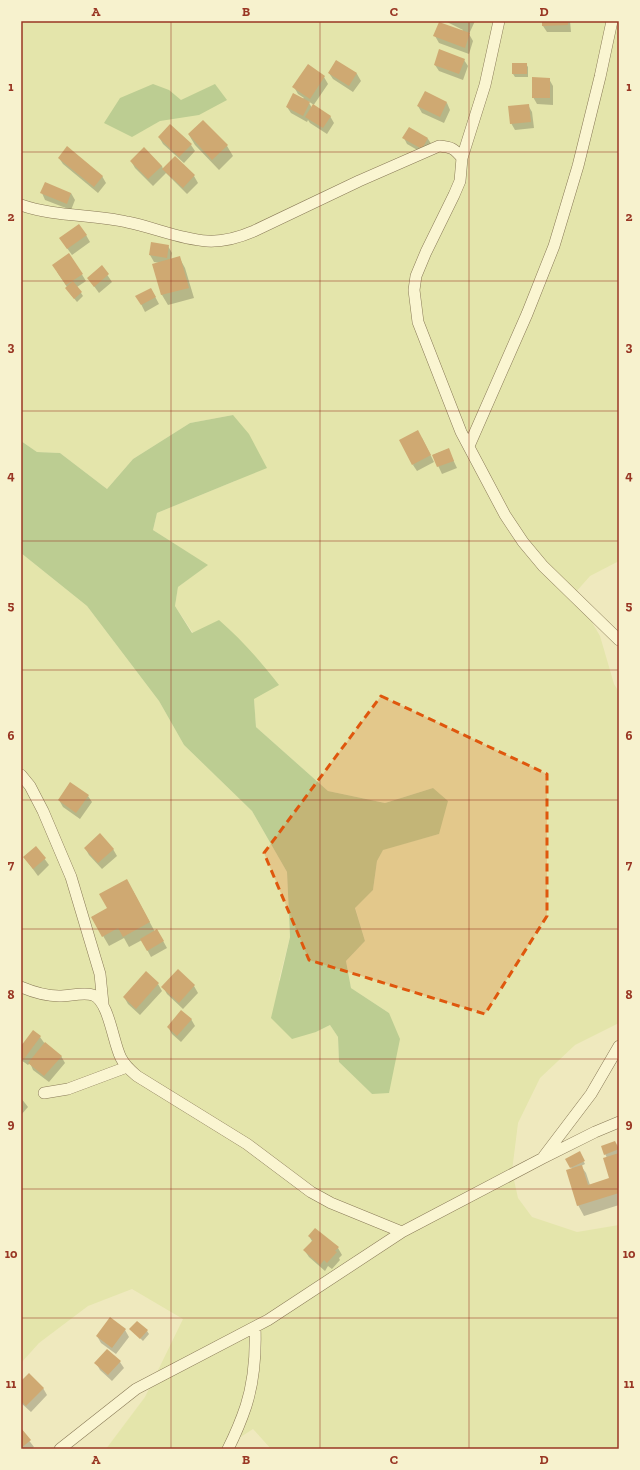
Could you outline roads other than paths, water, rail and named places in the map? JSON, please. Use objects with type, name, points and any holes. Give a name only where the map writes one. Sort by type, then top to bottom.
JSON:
[{"type":"street","points":[[499,21],[484,85],[462,158],[460,181],[416,276],[414,302],[420,329],[456,418],[505,515],[523,542],[543,566],[619,640]]},
{"type":"street","points":[[469,446],[527,314],[554,246],[578,166],[612,21]]},
{"type":"street","points":[[21,205],[51,212],[127,222],[189,238],[208,241],[224,240],[254,231],[358,181],[439,146],[447,146],[456,149],[462,158]]},
{"type":"street","points":[[21,775],[30,786],[43,811],[71,877],[100,974],[103,1004],[120,1057],[127,1067],[137,1076],[247,1144],[311,1192],[331,1203],[402,1232]]},
{"type":"street","points":[[21,987],[42,994],[58,996],[94,995],[103,1004]]},
{"type":"street","points":[[543,1158],[591,1094],[619,1046]]},
{"type":"street","points":[[44,1093],[68,1089],[127,1067]]},
{"type":"street","points":[[60,1449],[136,1388],[255,1327],[290,1307],[402,1232],[543,1158],[595,1132],[619,1122]]},
{"type":"street","points":[[228,1449],[246,1406],[252,1381],[256,1351],[255,1327]]}]
